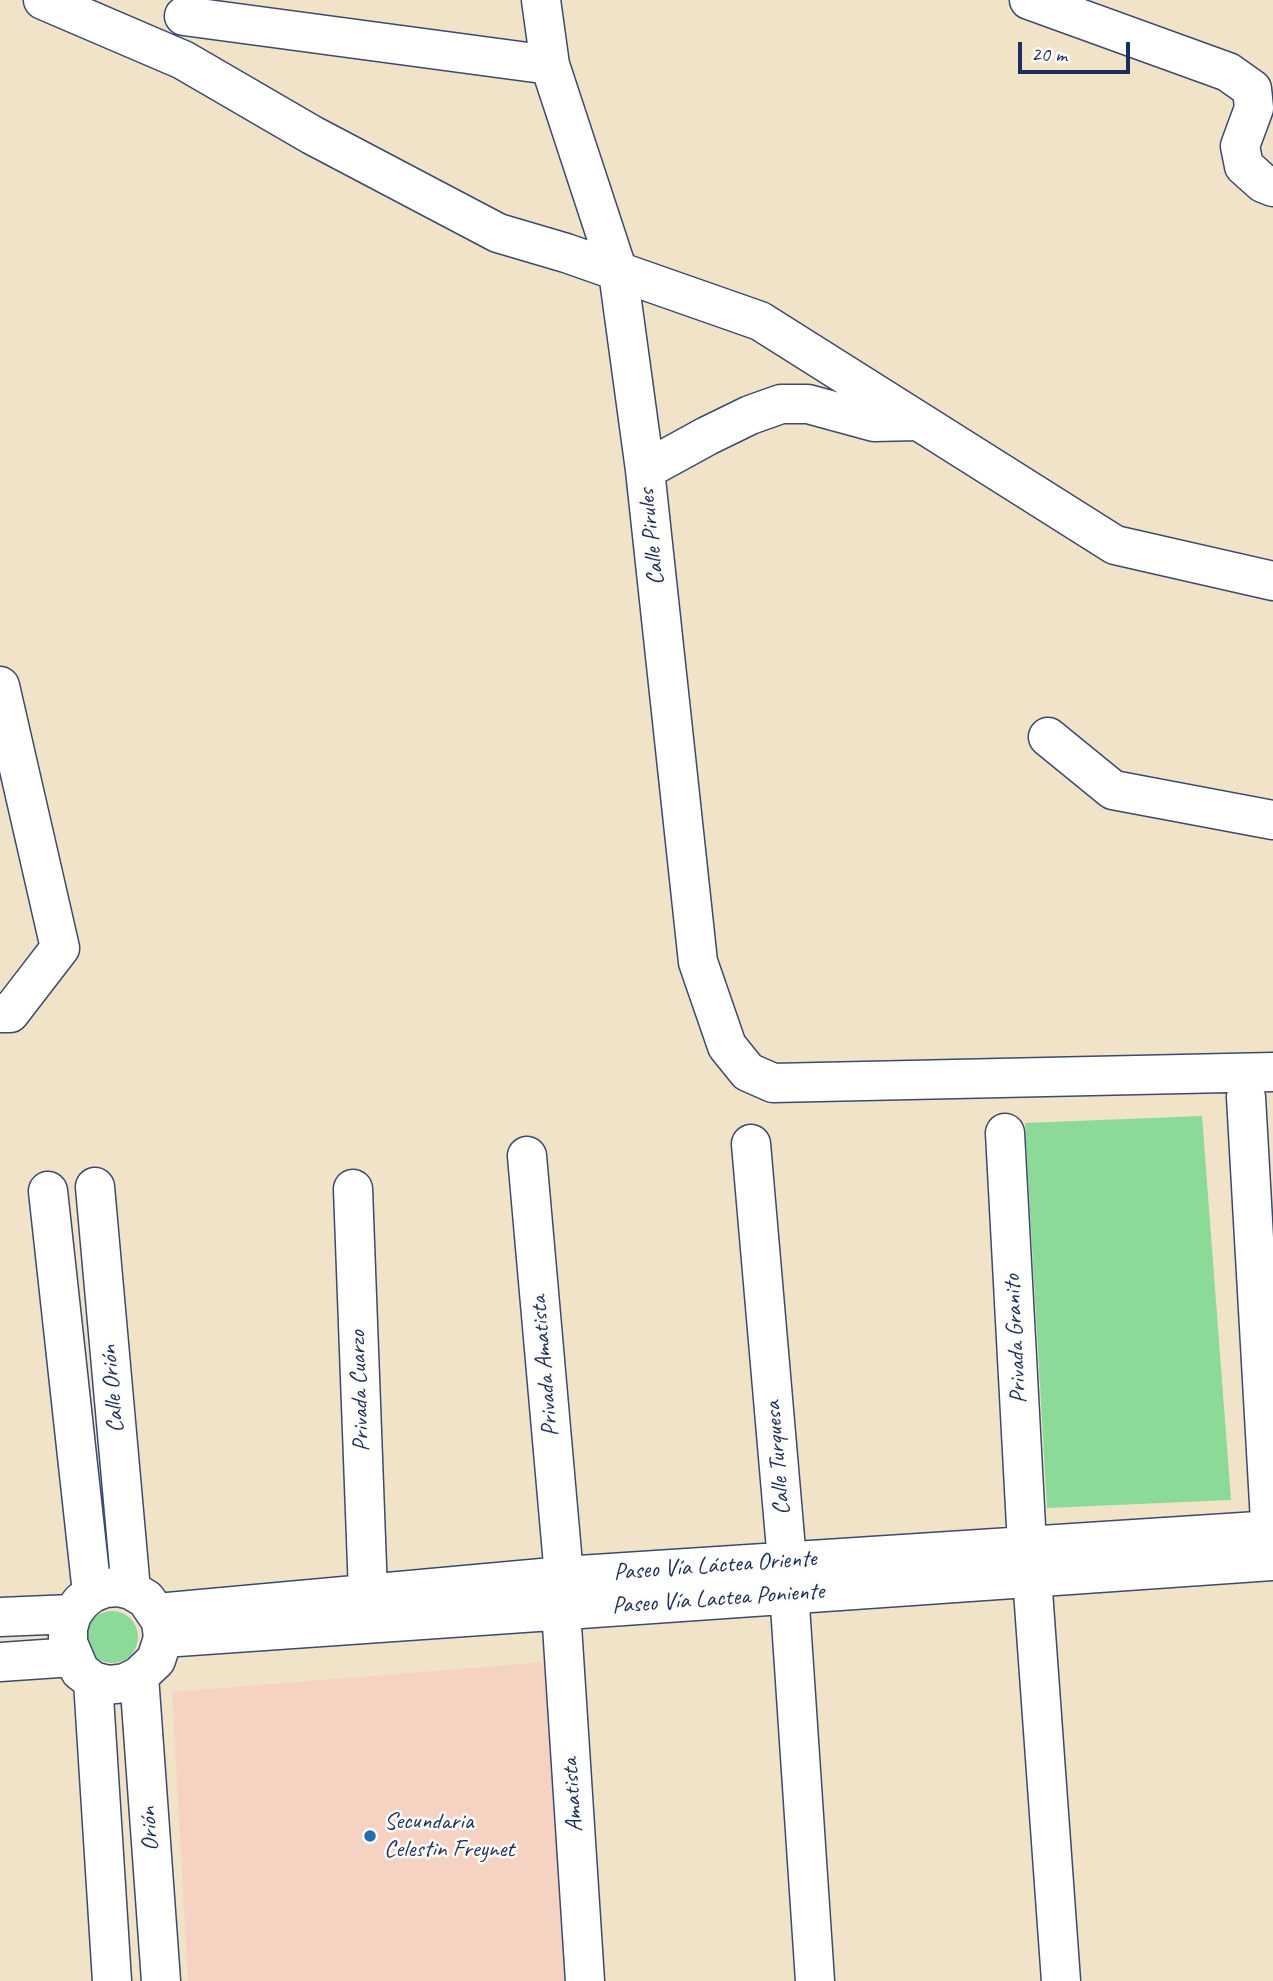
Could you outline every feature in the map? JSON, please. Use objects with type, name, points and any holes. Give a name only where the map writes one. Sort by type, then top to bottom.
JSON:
[{"type":"street","points":[[43,0],[183,60],[312,135],[498,233],[566,253],[760,321],[1115,545],[1273,581]]},
{"type":"street","name":"Calle Pirules","points":[[541,0],[550,65],[618,272],[645,470],[698,962],[727,1046],[748,1072],[773,1083],[1260,1085]]},
{"type":"street","points":[[1029,0],[1228,72],[1252,89],[1254,108],[1240,146],[1244,166],[1263,183],[1273,187]]},
{"type":"street","points":[[183,60],[184,8],[550,65]]},
{"type":"street","points":[[645,470],[707,436],[780,404],[808,404],[874,422],[916,421]]},
{"type":"street","points":[[0,686],[60,948],[10,1013],[0,1013]]},
{"type":"street","points":[[1048,737],[1113,790],[1273,820]]},
{"type":"street","points":[[1260,1085],[1272,1551]]},
{"type":"street","name":"Privada Granito","points":[[1005,1133],[1030,1561],[1061,1981]]},
{"type":"street","name":"Calle Turquesa","points":[[751,1144],[788,1578],[815,1981]]},
{"type":"street","name":"Privada Amatista","points":[[527,1157],[562,1593]]},
{"type":"street","name":"Calle Orión","points":[[95,1187],[150,1614]]},
{"type":"street","name":"Privada Cuarzo","points":[[353,1189],[368,1593]]},
{"type":"street","name":"Calle Orión","points":[[48,1191],[82,1603]]},
{"type":"street","name":"Paseo Vía Láctea Oriente","points":[[150,1614],[368,1593],[562,1593],[1030,1561],[1272,1551]]},
{"type":"street","points":[[0,1617],[82,1603],[105,1588],[118,1587],[150,1614],[156,1660],[139,1676],[125,1683],[108,1685],[83,1669],[68,1643],[68,1628],[82,1603]]},
{"type":"street","points":[[150,1614],[562,1593]]},
{"type":"street","name":"Amatista","points":[[562,1593],[585,1981]]},
{"type":"street","points":[[0,1662],[83,1669]]},
{"type":"street","name":"Orión","points":[[83,1669],[112,1981]]},
{"type":"street","name":"Orión","points":[[139,1676],[161,1981]]},
{"type":"shaded area","name":"Secundaria Celestin Freynet","points":[[548,1662],[571,1981],[188,1981],[172,1692]]},
{"type":"green space","points":[[1202,1116],[1231,1500],[1047,1508],[1025,1123]]},
{"type":"green space","points":[[112,1611],[122,1613],[130,1619],[136,1627],[136,1647],[130,1655],[122,1661],[112,1663],[102,1661],[94,1655],[88,1647],[86,1637],[88,1627],[94,1619],[102,1613]]},
{"type":"place","name":"Secundaria Celestin Freynet","points":[[370,1836]]}]
